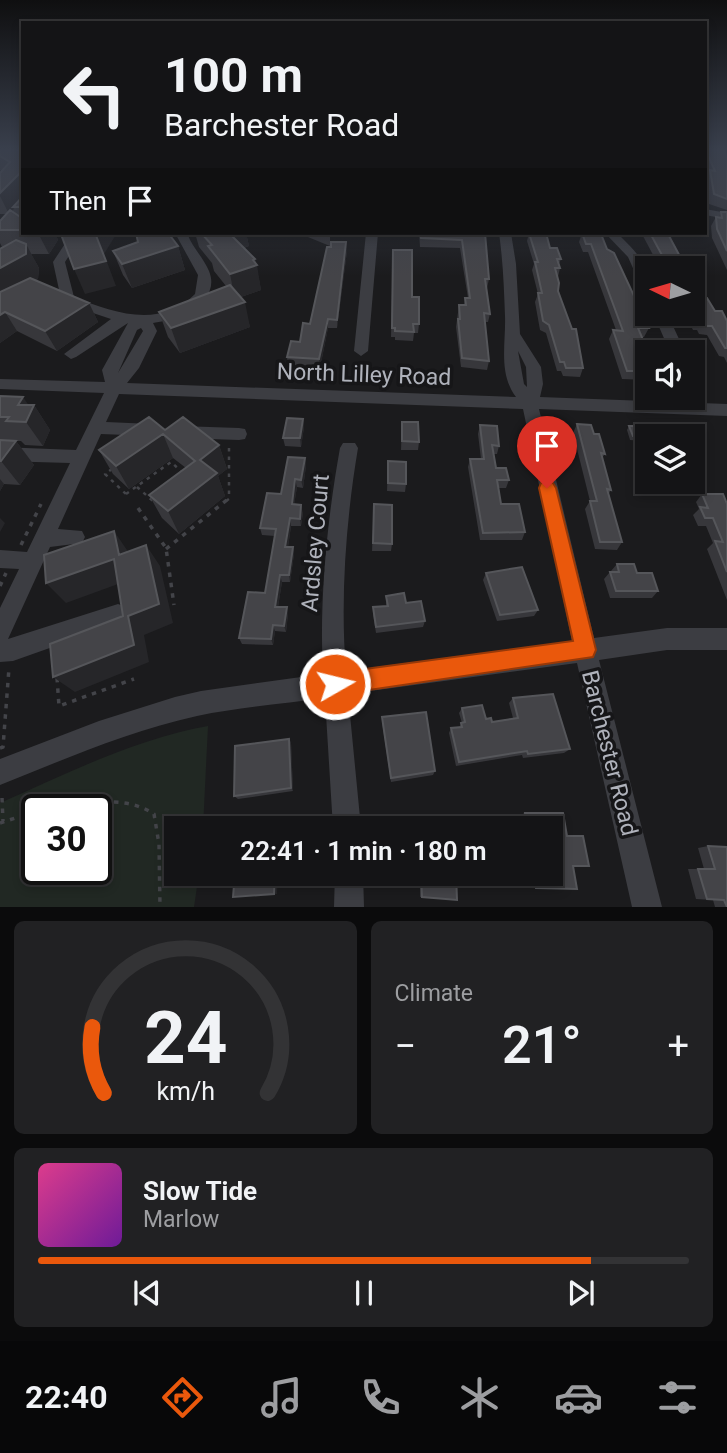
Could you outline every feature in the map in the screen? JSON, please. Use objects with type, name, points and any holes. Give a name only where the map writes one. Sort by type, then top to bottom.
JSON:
[{"type":"street","points":[[707,212],[727,216]]},
{"type":"street","points":[[72,235],[59,262],[55,282],[68,299],[121,318],[145,321],[185,309],[200,296],[210,292],[204,273],[182,235]]},
{"type":"street","points":[[361,351],[372,235]]},
{"type":"street","name":"Barchester Road","points":[[505,235],[510,264],[513,335],[510,352],[516,384],[530,403],[552,510],[647,907]]},
{"type":"street","points":[[613,235],[635,260]]},
{"type":"street","points":[[168,326],[209,311]]},
{"type":"street","points":[[71,354],[121,318]]},
{"type":"street","points":[[0,632],[15,560],[43,539],[114,388],[131,368],[150,331],[145,321]]},
{"type":"street","name":"North Lilley Road","points":[[0,384],[727,410]]},
{"type":"street","points":[[96,428],[234,441]]},
{"type":"street","name":"Ardsley Court","points":[[346,816],[335,684],[333,596],[342,487],[349,448]]},
{"type":"street","points":[[0,454],[82,457]]},
{"type":"street","points":[[43,539],[75,537]]},
{"type":"street","points":[[5,656],[13,650],[118,614]]},
{"type":"street","points":[[0,772],[159,712],[201,703],[667,639],[727,639]]},
{"type":"street","points":[[349,886],[349,907]]},
{"type":"path","points":[[166,549],[229,499],[234,441]]},
{"type":"path","points":[[115,467],[105,474],[126,495],[171,463],[188,477]]},
{"type":"path","points":[[137,486],[155,503]]},
{"type":"path","points":[[0,586],[45,498]]},
{"type":"path","points":[[138,508],[166,549],[174,605]]},
{"type":"path","points":[[0,748],[3,747],[5,656]]},
{"type":"path","points":[[56,670],[59,706],[134,679]]},
{"type":"path","points":[[2,798],[1,822],[21,816]]},
{"type":"path","points":[[112,802],[124,801],[139,804],[154,814],[159,844],[160,907]]},
{"type":"shaded area","points":[[208,726],[204,816],[164,816],[164,886],[197,886],[194,907],[0,907],[0,803],[102,758],[154,739]]},
{"type":"building","points":[[714,191],[727,191],[727,199],[714,194]]},
{"type":"building","points":[[21,198],[21,207],[13,207]]},
{"type":"building","points":[[10,210],[21,216],[21,230],[0,230],[0,221]]},
{"type":"building","points":[[721,212],[727,212],[727,251],[717,229],[716,217],[722,218]]},
{"type":"building","points":[[96,235],[106,261],[74,269],[62,237]]},
{"type":"building","points":[[136,235],[170,235],[178,246],[122,264],[113,251],[138,242]]},
{"type":"building","points":[[203,235],[231,235],[255,259],[253,260],[257,265],[230,274],[208,246],[212,245]]},
{"type":"building","points":[[420,235],[485,235],[489,279],[485,279],[490,314],[484,313],[489,361],[462,358],[459,305],[466,305],[465,298],[470,298],[462,240],[421,238]]},
{"type":"building","points":[[530,235],[547,235],[550,248],[557,248],[561,259],[557,259],[560,268],[555,268],[558,291],[572,329],[576,329],[583,368],[566,368],[564,362],[560,362],[549,325],[543,321],[538,293],[542,293],[535,262],[538,262]]},
{"type":"building","points":[[583,235],[601,235],[607,249],[614,253],[635,298],[635,326],[649,328],[638,328],[643,340],[635,340],[635,371],[627,371],[613,330],[623,331],[591,244],[586,244]]},
{"type":"building","points":[[651,235],[672,236],[669,236],[680,256],[662,256]]},
{"type":"building","points":[[16,240],[26,244],[26,254],[0,268],[0,249]]},
{"type":"building","points":[[331,242],[346,242],[337,320],[328,319],[319,359],[287,357],[291,341],[300,342],[303,323],[310,324],[327,247],[331,247]]},
{"type":"building","points":[[393,250],[412,250],[412,297],[419,297],[419,324],[413,324],[414,332],[395,331],[395,328],[392,328]]},
{"type":"building","points":[[30,278],[89,303],[45,331],[5,312],[0,315],[0,292]]},
{"type":"building","points":[[230,285],[245,302],[171,328],[159,312]]},
{"type":"building","points":[[705,298],[715,311],[722,311],[727,321],[727,348],[712,326],[705,326]]},
{"type":"building","points":[[0,396],[23,397],[18,405],[34,405],[26,422],[6,421],[9,417],[0,417]]},
{"type":"building","points":[[149,417],[165,430],[183,417],[219,445],[200,460],[217,473],[168,511],[149,495],[195,461],[163,434],[116,466],[99,450]]},
{"type":"building","points":[[287,418],[303,419],[300,438],[283,438]]},
{"type":"building","points":[[402,422],[418,422],[419,442],[402,441]]},
{"type":"building","points":[[577,424],[591,425],[594,434],[599,434],[611,490],[607,489],[622,542],[600,542],[590,501],[597,501]]},
{"type":"building","points":[[480,425],[497,426],[499,446],[492,445],[496,468],[506,468],[509,480],[497,480],[501,504],[519,504],[525,532],[483,533],[470,459],[484,459]]},
{"type":"building","points":[[629,426],[635,426],[633,436]]},
{"type":"building","points":[[0,440],[16,441],[1,461],[0,461]]},
{"type":"building","points":[[288,457],[305,458],[301,480],[295,479],[292,504],[301,505],[300,519],[290,518],[285,547],[293,547],[289,575],[280,575],[275,607],[287,607],[284,626],[273,625],[271,639],[239,638],[248,592],[265,593],[276,529],[260,528],[267,493],[281,494]]},
{"type":"building","points":[[388,461],[406,462],[406,484],[388,483]]},
{"type":"building","points":[[702,494],[723,494],[727,504],[727,572],[715,541],[723,542],[713,518],[705,518],[700,507],[708,508]]},
{"type":"building","points":[[374,504],[392,505],[392,544],[373,543]]},
{"type":"building","points":[[114,531],[119,555],[146,545],[159,604],[128,616],[134,645],[53,677],[50,644],[123,616],[114,559],[46,583],[44,555]]},
{"type":"building","points":[[617,564],[634,564],[637,573],[652,573],[658,591],[616,591],[610,572],[619,572]]},
{"type":"building","points":[[522,567],[538,610],[500,615],[486,573]]},
{"type":"building","points":[[404,593],[406,603],[421,601],[425,621],[376,627],[373,607],[388,606],[386,596]]},
{"type":"building","points":[[553,694],[570,749],[528,754],[527,751],[459,762],[451,728],[462,727],[461,723],[465,722],[462,708],[482,705],[486,719],[491,718],[492,722],[518,718],[513,698]]},
{"type":"building","points":[[426,712],[435,771],[391,778],[382,717]]},
{"type":"building","points":[[289,739],[291,788],[234,796],[235,746]]},
{"type":"building","points":[[525,813],[563,813],[567,836],[583,836],[589,866],[573,866],[577,889],[536,888],[563,886],[563,816],[525,816]]},
{"type":"building","points":[[708,846],[727,847],[727,907],[724,900],[707,899],[698,869],[715,869]]},
{"type":"building","points":[[234,886],[274,886],[274,894],[233,897]]},
{"type":"building","points":[[422,886],[456,886],[457,900],[422,897]]},
{"type":"route","points":[[335,684],[585,650],[547,488]]}]
